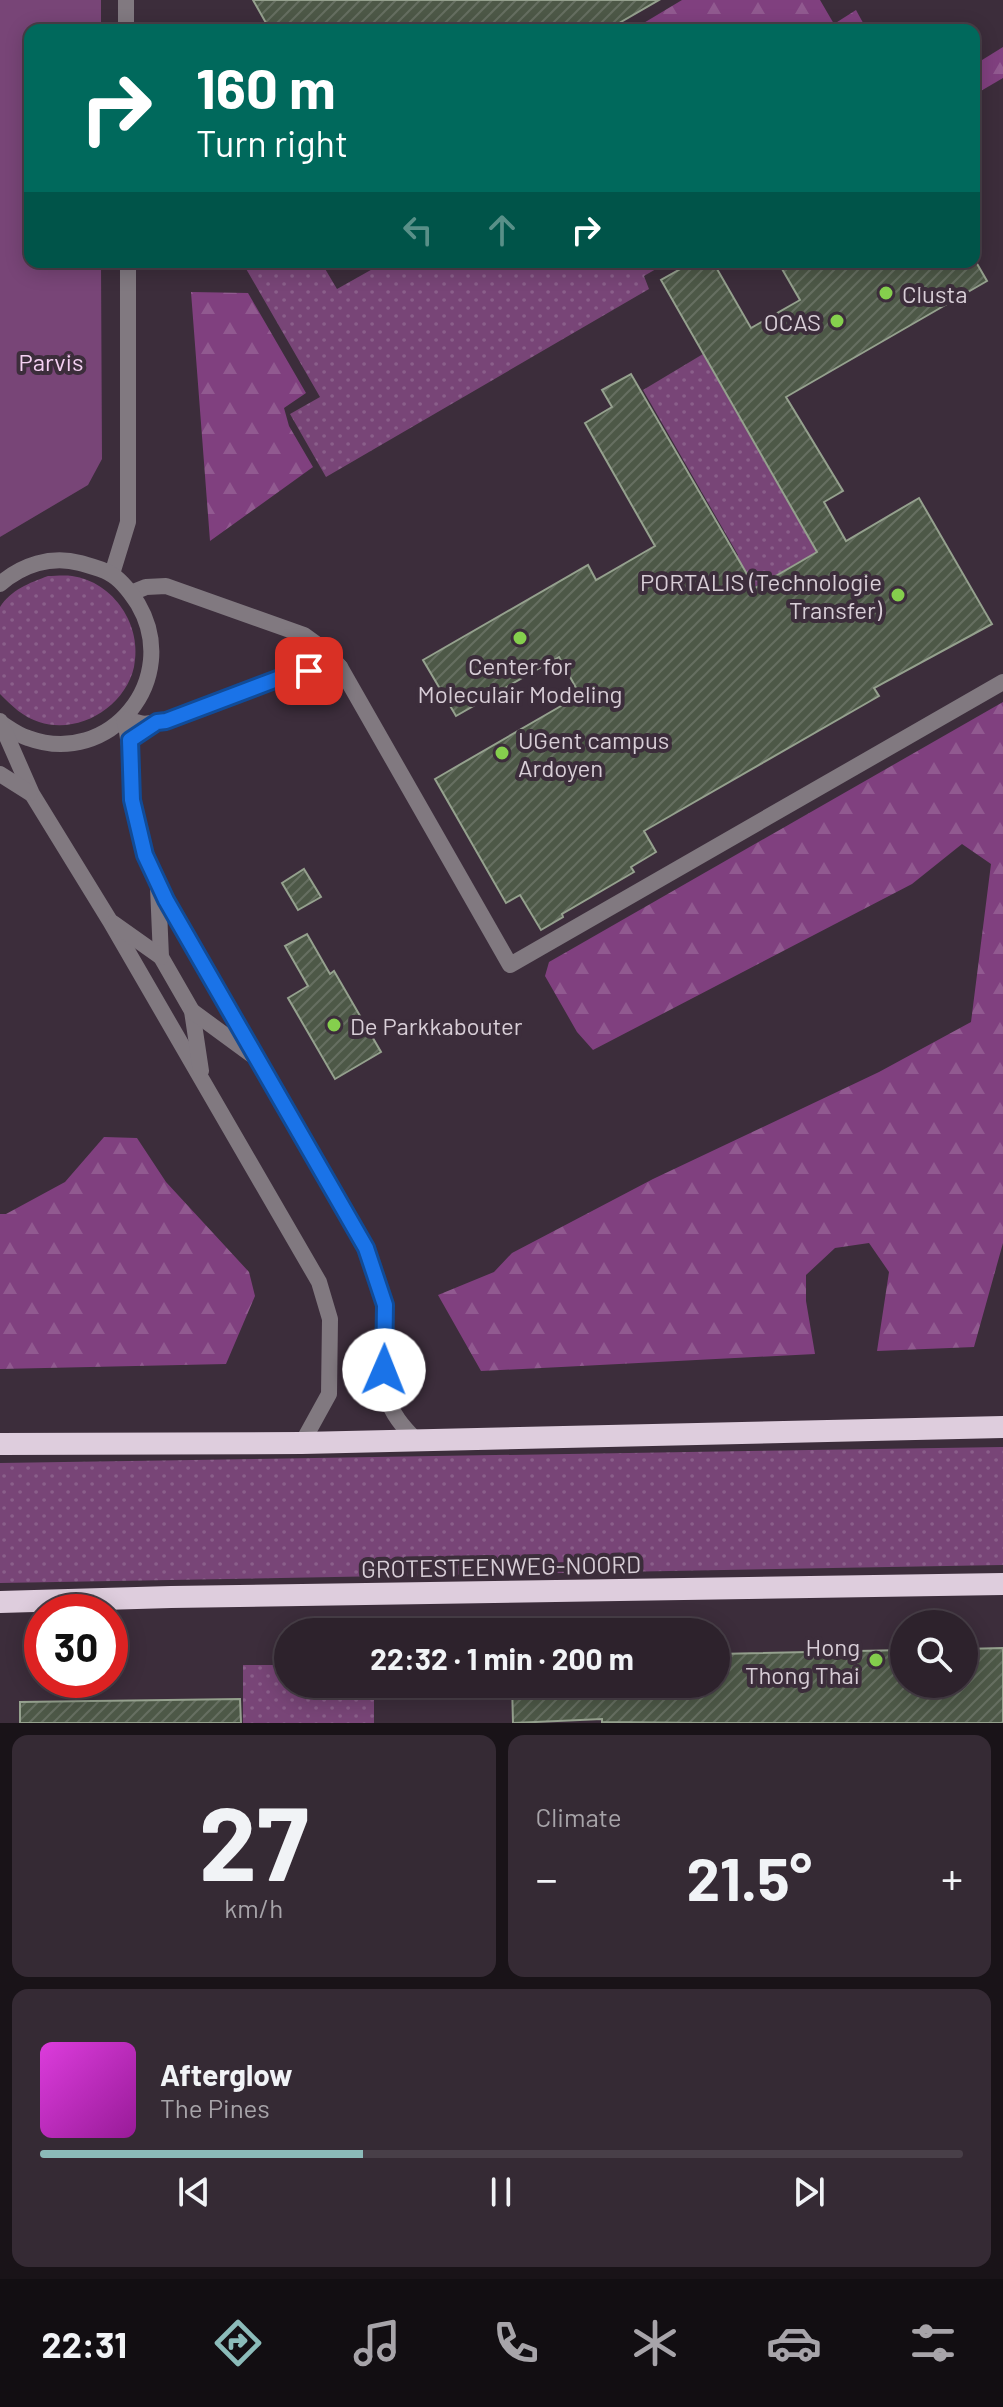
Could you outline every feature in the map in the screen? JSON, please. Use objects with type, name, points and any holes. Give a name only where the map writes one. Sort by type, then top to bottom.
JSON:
[{"type":"highway","points":[[0,1444],[302,1443],[1003,1427]]},
{"type":"highway","name":"GROTESTEENWEG-NOORD","points":[[0,1602],[185,1596],[1003,1584]]},
{"type":"street","points":[[126,0],[126,24]]},
{"type":"street","points":[[112,574],[128,522],[128,268]]},
{"type":"street","points":[[0,584],[13,573],[40,562],[70,560],[112,574],[131,593],[145,617],[152,643],[150,671],[141,697],[124,719],[112,728],[86,741],[56,744],[27,738],[0,722]]},
{"type":"street","points":[[131,593],[146,587],[166,586],[194,594],[304,635],[326,651],[340,667],[510,965],[1003,682]]},
{"type":"street","points":[[124,719],[144,724],[166,721],[285,676],[340,667]]},
{"type":"street","points":[[124,719],[130,740],[132,800],[145,855],[366,1248],[385,1305],[386,1395],[399,1422],[416,1440]]},
{"type":"street","points":[[0,722],[32,794],[110,921],[327,1300],[330,1319],[329,1394],[302,1443]]},
{"type":"street","points":[[130,740],[157,722]]},
{"type":"street","points":[[0,774],[32,794]]},
{"type":"street","points":[[157,881],[161,957]]},
{"type":"street","points":[[110,921],[161,957],[192,1011],[202,1082]]},
{"type":"street","points":[[192,1011],[258,1060]]},
{"type":"green space","name":"Parvis","points":[[0,0],[101,0],[101,24],[24,24],[24,268],[101,268],[102,459],[88,485],[0,537]]},
{"type":"green space","points":[[682,0],[820,0],[834,24],[642,24]]},
{"type":"green space","points":[[856,10],[864,24],[834,24]]},
{"type":"green space","points":[[1003,47],[1003,78],[980,91],[980,61]]},
{"type":"green space","points":[[246,268],[325,268],[337,289],[374,268],[658,268],[644,276],[649,289],[326,477],[290,414],[320,397]]},
{"type":"green space","points":[[191,292],[248,293],[306,393],[284,408],[289,426],[313,467],[210,541]]},
{"type":"green space","points":[[703,354],[797,518],[834,547],[805,564],[802,560],[720,607],[703,576],[738,555],[643,390]]},
{"type":"green space","points":[[48,576],[72,576],[101,587],[122,608],[134,636],[134,667],[121,694],[98,714],[69,725],[33,720],[0,694],[0,607],[27,584]]},
{"type":"green space","points":[[1003,702],[1003,1243],[974,1347],[877,1351],[889,1272],[869,1243],[835,1248],[806,1275],[806,1301],[815,1354],[481,1371],[438,1295],[494,1272],[512,1253],[653,1179],[879,1072],[971,1022],[991,864],[962,844],[912,884],[593,1050],[577,1032],[545,976],[549,962]]},
{"type":"green space","points":[[104,1137],[137,1138],[166,1182],[249,1272],[255,1296],[226,1364],[0,1369],[0,1214],[6,1214],[65,1182]]},
{"type":"green space","points":[[1003,1447],[1003,1565],[0,1583],[0,1463]]},
{"type":"green space","points":[[243,1665],[274,1665],[274,1698],[374,1698],[374,1723],[243,1723]]},
{"type":"building","points":[[253,0],[659,0],[617,24],[267,24]]},
{"type":"building","points":[[682,268],[716,268],[751,328],[800,300],[781,268],[979,268],[987,281],[786,397],[843,491],[824,502],[846,541],[919,498],[992,624],[874,688],[879,696],[644,831],[656,852],[631,867],[634,872],[562,914],[563,917],[541,930],[520,895],[506,903],[435,779],[580,695],[559,657],[456,716],[423,660],[588,565],[596,580],[655,546],[585,423],[612,407],[602,390],[631,374],[755,588],[817,552],[661,280]]},
{"type":"building","points":[[304,869],[321,897],[298,910],[282,883]]},
{"type":"building","name":"De Parkkabouter","points":[[307,934],[330,974],[334,971],[381,1052],[335,1079],[288,998],[308,986],[285,946]]},
{"type":"building","points":[[1003,1648],[1003,1723],[602,1722],[602,1719],[513,1723],[512,1698],[730,1698],[730,1654],[890,1650],[890,1698],[978,1698],[978,1649]]},
{"type":"building","points":[[240,1699],[241,1723],[20,1723],[20,1702]]},
{"type":"place","name":"Clusta","points":[[886,293]]},
{"type":"place","name":"OCAS","points":[[837,321]]},
{"type":"place","name":"PORTALIS (Technologie Transfer)","points":[[898,595]]},
{"type":"place","name":"Center for Moleculair Modeling","points":[[520,638]]},
{"type":"place","name":"UGent campus Ardoyen","points":[[502,753]]},
{"type":"place","name":"De Parkkabouter","points":[[334,1025]]},
{"type":"place","name":"Hong Thong Thai","points":[[876,1660]]},
{"type":"route","points":[[309,671],[285,676],[157,722],[130,740],[132,800],[145,855],[166,900],[366,1248],[385,1305],[384,1370]]}]
